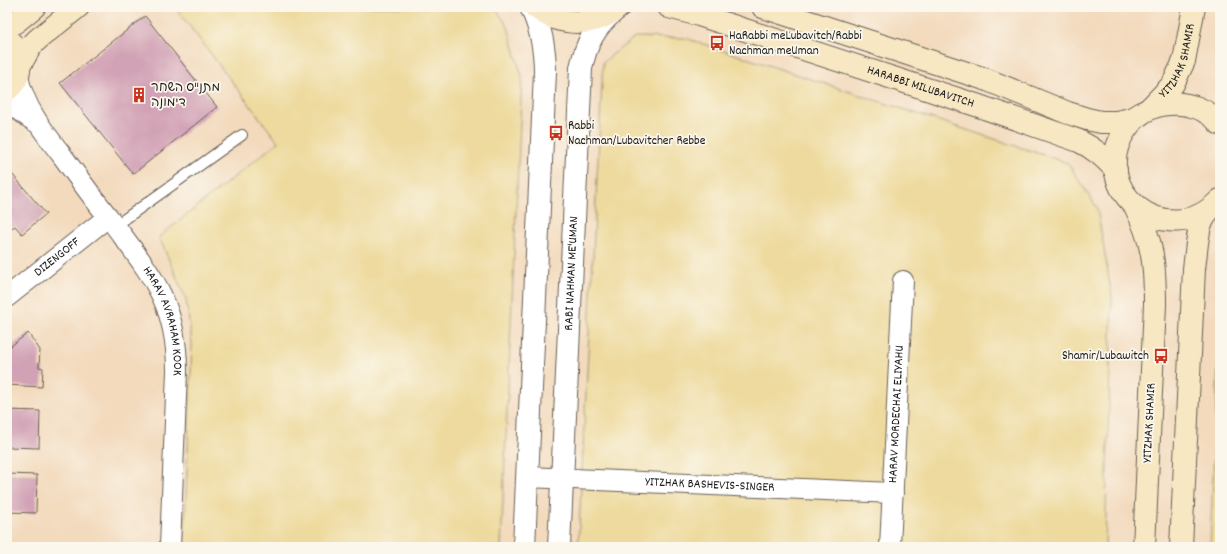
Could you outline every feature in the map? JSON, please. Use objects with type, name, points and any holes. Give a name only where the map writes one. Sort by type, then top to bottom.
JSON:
[{"type":"main road","points":[[7,27],[34,7]]},
{"type":"main road","points":[[15,77],[31,46],[78,7]]},
{"type":"main road","points":[[535,7],[554,18],[575,22],[606,16],[617,9]]},
{"type":"main road","name":"HARABBI MILUBAVITCH","points":[[669,7],[699,15],[976,105],[1079,141],[1102,154],[1116,170]]},
{"type":"main road","points":[[763,7],[985,79],[1068,113],[1087,119],[1101,122],[1116,122],[1132,119],[1145,111],[1167,104],[1177,103],[1186,104],[1204,111],[1220,124]]},
{"type":"main road","name":"YITZHAK SHAMIR","points":[[1116,170],[1119,142],[1128,126],[1173,84],[1184,61],[1194,7]]},
{"type":"main road","points":[[7,39],[13,44],[18,55],[15,77]]},
{"type":"main road","points":[[1116,170],[1121,187],[1126,195],[1135,206],[1146,214],[1154,217],[1173,221],[1192,219],[1216,205]]},
{"type":"main road","points":[[1181,547],[1196,243],[1200,225],[1216,205]]},
{"type":"main road","name":"YITZHAK SHAMIR","points":[[1135,206],[1148,235],[1155,274],[1155,304],[1144,547]]},
{"type":"street","points":[[524,547],[545,72],[545,58],[542,41],[531,7]]},
{"type":"street","name":"RABI NAHMAN ME'UMAN","points":[[559,547],[581,68],[584,53],[592,35],[602,22],[617,9]]},
{"type":"street","name":"HARAV AVRAHAM KOOK","points":[[15,77],[25,99],[44,131],[146,268],[158,286],[167,307],[174,330],[177,356],[170,547]]},
{"type":"street","name":"HARAV AVRAHAM KOOK","points":[[7,102],[31,119],[44,131]]},
{"type":"street","name":"DIZENGOFF","points":[[7,297],[112,222]]},
{"type":"street","name":"HARAV MORDECHAI ELIYAHU","points":[[890,547],[903,281]]},
{"type":"street","name":"YITZHAK BASHEVIS-SINGER","points":[[527,477],[893,493]]},
{"type":"lane","points":[[112,222],[242,135]]},
{"type":"sand","points":[[175,7],[495,7],[508,27],[522,77],[501,547],[184,547],[192,344],[186,299],[159,237],[278,142]]},
{"type":"sand","points":[[635,37],[685,38],[1068,163],[1097,208],[1112,296],[1105,547],[578,547],[603,62]]},
{"type":"sand","points":[[1220,318],[1220,547],[1210,547]]},
{"type":"building","name":"מתנ\"ס השחר דימונה","points":[[145,16],[217,107],[133,174],[60,83]]},
{"type":"building","points":[[7,168],[46,214],[22,234],[15,226],[12,228],[7,223]]},
{"type":"building","points":[[28,333],[40,350],[39,367],[43,368],[42,387],[7,385],[7,349]]},
{"type":"building","points":[[7,410],[40,411],[39,448],[7,447]]},
{"type":"building","points":[[7,474],[37,475],[36,513],[7,512]]},
{"type":"place","name":"HaRabbi meLubavitch/Rabbi Nachman meUman","points":[[717,43]]},
{"type":"place","name":"מתנ\"ס השחר דימונה","points":[[139,95]]},
{"type":"place","name":"Rabbi Nachman/Lubavitcher Rebbe","points":[[556,133]]},
{"type":"place","name":"Shamir/Lubawitch","points":[[1161,356]]}]
